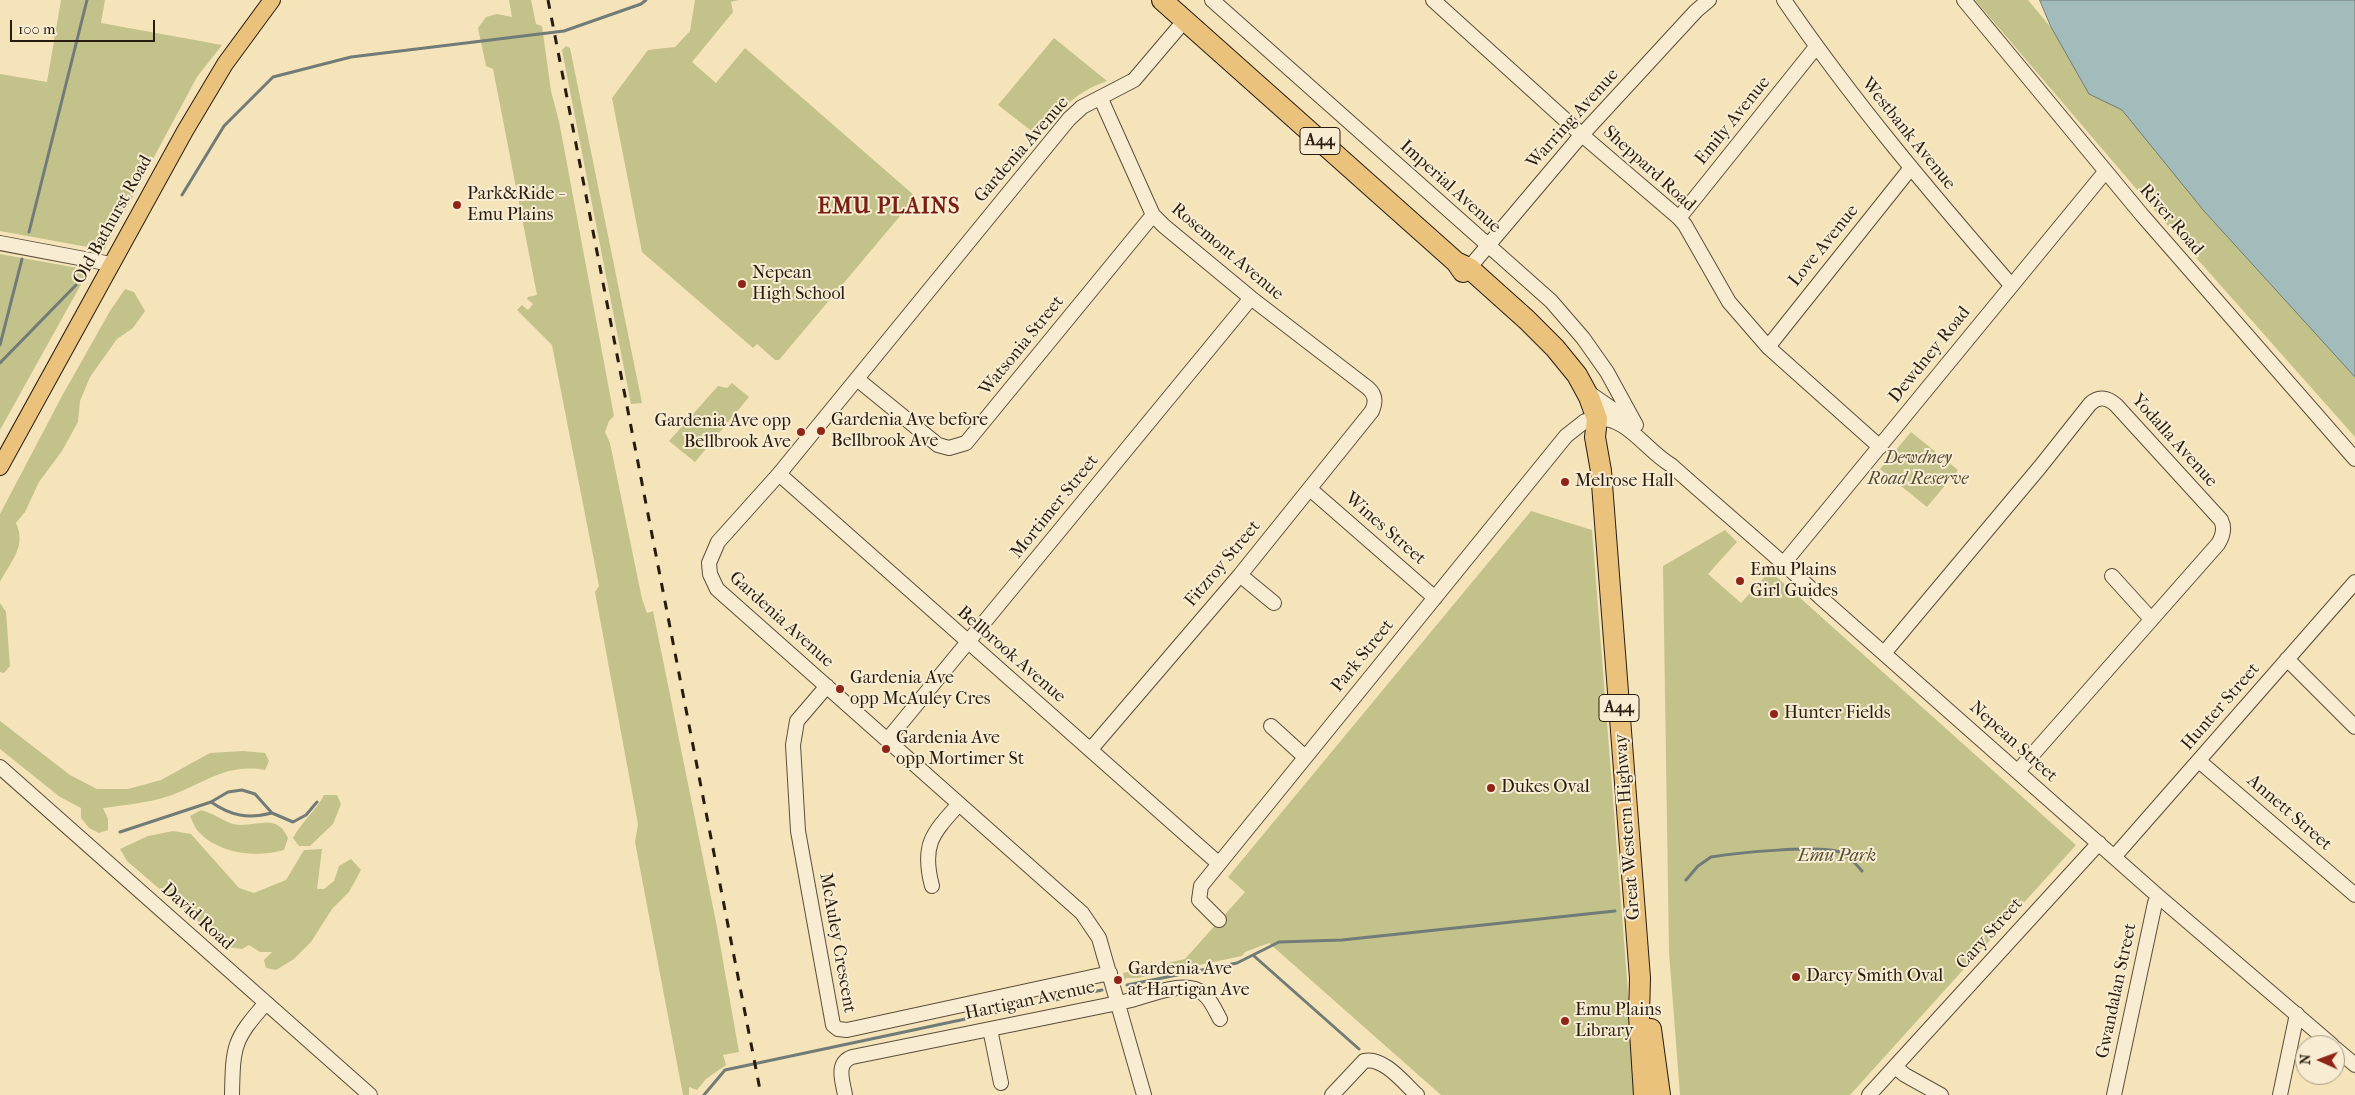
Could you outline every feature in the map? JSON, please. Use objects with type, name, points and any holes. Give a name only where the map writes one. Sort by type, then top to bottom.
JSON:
[{"type":"highway","name":"Great Western Highway","points":[[1162,0],[1555,348],[1568,362],[1586,390],[1601,471],[1640,978],[1639,1016],[1644,1095]]},
{"type":"highway","name":"Great Western Highway","points":[[1462,265],[1464,273],[1526,330],[1554,361],[1592,426]]},
{"type":"highway","name":"Great Western Highway","points":[[1640,978],[1648,1014],[1660,1095]]},
{"type":"main road","name":"Old Bathurst Road","points":[[0,467],[213,83],[272,0]]},
{"type":"street","name":"Imperial Avenue","points":[[1212,0],[1551,302],[1583,338],[1607,372],[1636,425]]},
{"type":"street","name":"Sheppard Road","points":[[1433,0],[1582,135],[1679,218],[1685,225],[1729,302],[1768,347],[1880,448]]},
{"type":"street","name":"Warring Avenue","points":[[1462,265],[1487,246],[1582,135],[1696,11],[1709,0]]},
{"type":"street","name":"Westbank Avenue","points":[[1784,0],[1816,47],[1910,169],[2011,285]]},
{"type":"street","name":"River Road","points":[[1964,0],[2105,172],[2355,459]]},
{"type":"street","name":"Gardenia Avenue","points":[[1144,1095],[1110,973],[1098,938],[1082,913],[717,589],[710,574],[710,557],[718,542],[779,474],[1069,119],[1082,107],[1134,80],[1184,20]]},
{"type":"street","name":"Emily Avenue","points":[[1679,218],[1816,47]]},
{"type":"street","name":"Rosemont Avenue","points":[[1101,98],[1154,214],[1164,226],[1251,298],[1368,388],[1375,397]]},
{"type":"street","name":"Love Avenue","points":[[1768,347],[1910,169]]},
{"type":"street","name":"Dewdney Road","points":[[1784,562],[1880,448],[2105,172]]},
{"type":"street","name":"Watsonia Street","points":[[856,379],[938,445],[949,448],[966,443],[1154,214]]},
{"type":"street","points":[[0,243],[111,264]]},
{"type":"street","name":"Mortimer Street","points":[[888,739],[1251,298]]},
{"type":"street","name":"Nepean Street","points":[[1586,390],[1612,406],[1636,425],[1664,454],[1671,465]]},
{"type":"street","name":"Fitzroy Street","points":[[1091,749],[1240,575],[1310,489],[1372,412],[1375,397]]},
{"type":"street","name":"Yodalla Avenue","points":[[1885,652],[2040,467],[2090,404],[2100,398],[2108,399],[2116,405],[2221,520],[2223,526],[2222,536],[2218,544],[2018,772]]},
{"type":"street","name":"Nepean Street","points":[[1592,426],[1618,422],[1658,458],[1671,465],[1741,528],[1784,562],[1820,597],[1885,652],[2158,896],[2321,1035]]},
{"type":"street","name":"Park Street","points":[[1219,920],[1202,904],[1198,896],[1201,886],[1218,863],[1566,436],[1592,426]]},
{"type":"street","name":"Bellbrook Avenue","points":[[779,474],[1218,863]]},
{"type":"street","name":"Wines Street","points":[[1310,489],[1434,598]]},
{"type":"street","points":[[1240,575],[1274,603]]},
{"type":"street","points":[[2112,576],[2151,619]]},
{"type":"street","name":"Hunter Street","points":[[2114,857],[2355,582]]},
{"type":"street","points":[[2287,659],[2355,727]]},
{"type":"street","name":"McAuley Crescent","points":[[826,686],[797,721],[793,745],[798,831],[833,1025],[838,1029],[847,1030],[1110,973]]},
{"type":"street","points":[[1271,726],[1305,757]]},
{"type":"street","name":"Annett Street","points":[[2199,761],[2355,895]]},
{"type":"street","name":"David Road","points":[[0,767],[370,1095]]},
{"type":"street","points":[[932,886],[929,870],[929,844],[933,834],[959,804]]},
{"type":"street","name":"Cary Street","points":[[1869,1095],[2099,843]]},
{"type":"street","name":"Gwandalan Street","points":[[2114,1095],[2158,896]]},
{"type":"street","name":"Hartigan Avenue","points":[[845,1095],[841,1071],[842,1063],[852,1057],[1118,1003],[1178,988],[1189,988],[1205,995],[1220,1019]]},
{"type":"street","points":[[232,1095],[233,1061],[236,1043],[245,1027],[266,1003]]},
{"type":"street","points":[[2280,1095],[2297,1014]]},
{"type":"street","points":[[990,1029],[1001,1083]]},
{"type":"street","points":[[2345,1056],[2355,1065]]},
{"type":"street","points":[[1332,1095],[1360,1065],[1370,1060],[1380,1063],[1417,1095]]},
{"type":"street","points":[[1895,1067],[1905,1075],[1941,1095]]},
{"type":"green space","points":[[61,0],[105,0],[101,23],[222,45],[197,77],[104,250],[0,231],[0,74],[47,82]]},
{"type":"green space","points":[[509,0],[531,0],[536,24],[542,26],[551,91],[559,121],[614,416],[609,421],[605,432],[610,443],[642,599],[647,613],[653,611],[717,927],[739,1052],[723,1055],[726,1065],[706,1079],[697,1090],[689,1087],[689,1095],[683,1095],[635,842],[638,824],[595,592],[599,586],[552,345],[517,310],[522,305],[528,310],[533,304],[527,299],[528,297],[537,295],[493,69],[486,66],[478,28],[486,17],[497,14],[512,17]]},
{"type":"green space","points":[[695,0],[739,0],[731,2],[733,12],[692,62],[716,83],[745,48],[916,197],[779,360],[775,360],[757,344],[753,348],[642,252],[612,98],[648,50],[675,47],[690,31]]},
{"type":"green space","points":[[1975,0],[2028,0],[2097,83],[2128,113],[2355,367],[2355,437],[2168,226]]},
{"type":"green space","points":[[1054,38],[1107,81],[1085,91],[1068,103],[1038,136],[998,105]]},
{"type":"green space","points":[[566,46],[570,48],[642,403],[631,404],[562,50]]},
{"type":"green space","points":[[0,254],[89,270],[0,430]]},
{"type":"green space","points":[[125,289],[134,292],[145,311],[133,328],[117,339],[90,377],[80,401],[78,422],[62,451],[39,482],[25,512],[16,523],[20,540],[16,554],[0,582],[0,514],[62,396],[110,311]]},
{"type":"green space","points":[[732,383],[749,397],[695,462],[669,441],[718,386],[727,388]]},
{"type":"green space","name":"Dewdney Road Reserve","points":[[1911,432],[1958,470],[1927,507],[1880,469]]},
{"type":"green space","points":[[1531,511],[1592,530],[1636,1095],[1441,1095],[1269,943],[1245,952],[1242,956],[1137,978],[1126,978],[1125,981],[1123,973],[1185,959],[1245,892],[1228,877]]},
{"type":"green space","name":"Emu Park","points":[[1725,530],[1737,542],[1708,574],[1741,603],[1770,571],[2076,845],[1850,1095],[1680,1095],[1669,952],[1663,566]]},
{"type":"green space","points":[[0,603],[6,612],[10,666],[4,673],[0,672]]},
{"type":"green space","points":[[0,721],[70,775],[97,789],[128,789],[161,780],[210,753],[243,751],[265,753],[269,761],[265,770],[238,769],[215,776],[169,796],[136,804],[103,808],[108,819],[108,830],[99,833],[89,828],[81,818],[81,808],[60,797],[0,749]]},
{"type":"green space","points":[[324,795],[337,795],[341,804],[333,824],[310,846],[299,846],[293,838]]},
{"type":"green space","points":[[201,810],[238,825],[270,823],[277,825],[283,829],[288,838],[284,850],[250,854],[226,849],[215,844],[197,830],[190,816]]},
{"type":"green space","points":[[173,831],[191,834],[239,888],[254,893],[286,880],[304,850],[322,849],[317,889],[324,889],[334,881],[339,866],[351,859],[361,870],[349,892],[332,909],[311,942],[294,959],[276,970],[266,968],[264,960],[272,952],[260,952],[249,945],[242,949],[227,947],[127,861],[120,849],[148,836]]},
{"type":"water","points":[[2040,0],[2355,0],[2355,377],[2204,211],[2122,110],[2089,94],[2051,27]]},
{"type":"waterway","points":[[29,232],[87,0]]},
{"type":"waterway","points":[[182,195],[224,126],[273,77],[351,57],[564,31],[641,4],[646,0]]},
{"type":"waterway","points":[[0,345],[22,259]]},
{"type":"waterway","points":[[0,363],[76,285]]},
{"type":"waterway","points":[[120,832],[211,802],[228,792],[242,790],[255,794],[272,813],[293,822],[306,815],[317,802]]},
{"type":"waterway","points":[[211,802],[218,807],[240,815],[255,816],[272,813]]},
{"type":"waterway","points":[[1686,880],[1698,866],[1711,857],[1778,850],[1832,850],[1842,853],[1862,871]]},
{"type":"waterway","points":[[1127,985],[1237,963],[1279,942],[1342,940],[1615,911]]},
{"type":"waterway","points":[[1254,956],[1359,1049]]},
{"type":"waterway","points":[[704,1095],[725,1070],[1102,990]]},
{"type":"railway","points":[[548,0],[761,1095]]},
{"type":"place","name":"Park&Ride - Emu Plains","points":[[457,205]]},
{"type":"place","name":"Nepean High School","points":[[742,284]]},
{"type":"place","name":"Gardenia Ave before Bellbrook Ave","points":[[821,431]]},
{"type":"place","name":"Gardenia Ave opp Bellbrook Ave","points":[[801,432]]},
{"type":"place","name":"Melrose Hall","points":[[1565,482]]},
{"type":"place","name":"Emu Plains Girl Guides","points":[[1740,581]]},
{"type":"place","name":"Gardenia Ave opp McAuley Cres","points":[[840,689]]},
{"type":"place","name":"Hunter Fields","points":[[1774,714]]},
{"type":"place","name":"Gardenia Ave opp Mortimer St","points":[[886,749]]},
{"type":"place","name":"Dukes Oval","points":[[1491,788]]},
{"type":"place","name":"Darcy Smith Oval","points":[[1796,977]]},
{"type":"place","name":"Gardenia Ave at Hartigan Ave","points":[[1118,980]]},
{"type":"place","name":"Emu Plains Library","points":[[1565,1021]]},
{"type":"district","name":"EMU PLAINS","points":[[889,208]]}]
